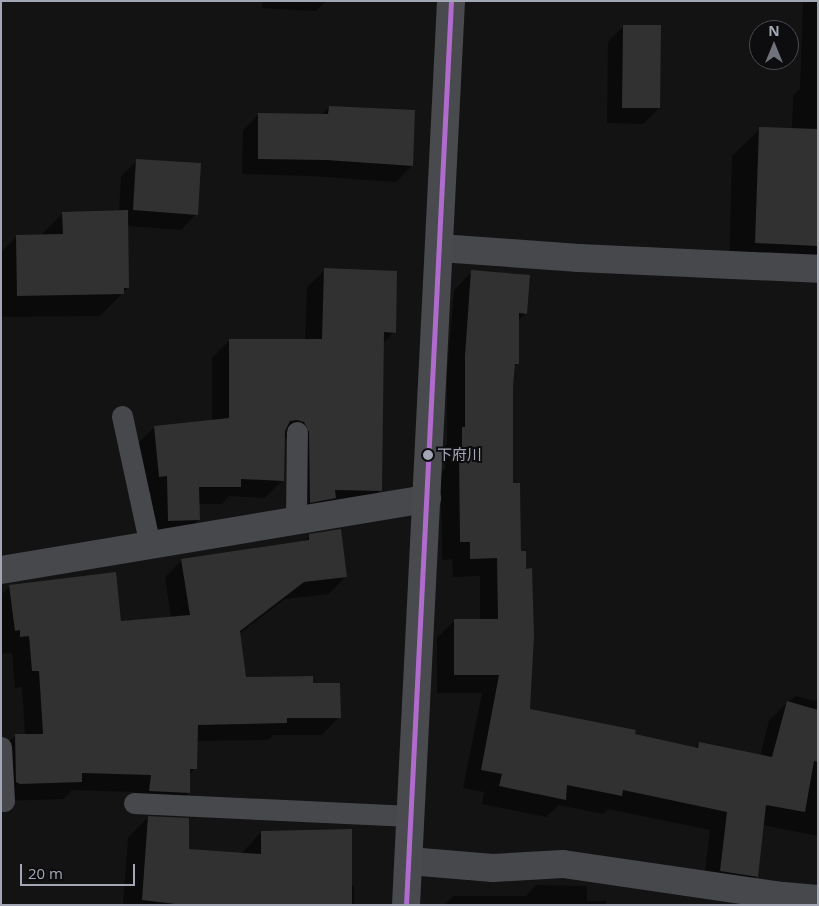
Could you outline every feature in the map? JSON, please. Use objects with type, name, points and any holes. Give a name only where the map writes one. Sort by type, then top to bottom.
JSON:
[{"type":"main road","points":[[406,905],[451,1]]},
{"type":"street","points":[[440,248],[579,258],[818,269]]},
{"type":"street","points":[[1,570],[427,499]]},
{"type":"street","points":[[409,861],[493,868],[562,864],[783,896],[818,899]]},
{"type":"lane","points":[[122,416],[150,546]]},
{"type":"lane","points":[[296,521],[297,432]]},
{"type":"lane","points":[[1,747],[4,801]]},
{"type":"lane","points":[[134,803],[411,816]]},
{"type":"building","points":[[623,25],[661,25],[660,108],[622,108]]},
{"type":"building","points":[[329,106],[415,110],[413,166],[326,160],[258,159],[258,113],[328,114]]},
{"type":"building","points":[[759,127],[818,129],[818,246],[755,243]]},
{"type":"building","points":[[136,159],[201,163],[198,215],[133,210]]},
{"type":"building","points":[[128,210],[129,288],[124,288],[124,294],[17,296],[16,235],[63,234],[62,212]]},
{"type":"building","points":[[324,268],[397,271],[396,333],[384,332],[382,491],[335,490],[336,498],[310,503],[309,432],[304,422],[297,420],[290,421],[285,431],[284,481],[241,479],[241,487],[199,487],[200,520],[168,521],[167,476],[159,477],[154,426],[229,418],[229,339],[322,339]]},
{"type":"building","points":[[471,270],[530,275],[527,314],[519,313],[519,364],[515,364],[513,386],[513,483],[520,483],[521,551],[526,551],[526,569],[532,568],[534,636],[530,709],[636,730],[635,734],[698,748],[699,742],[772,757],[787,701],[818,710],[818,762],[814,761],[805,812],[766,805],[758,877],[720,871],[727,812],[623,790],[622,796],[567,785],[566,800],[499,786],[502,774],[481,770],[499,675],[454,675],[454,619],[498,619],[497,558],[470,559],[470,542],[460,542],[459,453],[462,453],[462,427],[465,427],[465,356]]},
{"type":"building","points":[[341,529],[347,577],[304,582],[240,631],[246,677],[313,676],[313,683],[340,683],[341,718],[287,718],[287,723],[198,725],[197,769],[190,769],[190,793],[149,791],[151,775],[82,773],[82,782],[20,784],[16,782],[15,734],[43,734],[39,671],[32,671],[29,636],[20,637],[20,630],[15,631],[9,585],[116,572],[121,621],[190,615],[181,559],[309,540],[309,534]]},
{"type":"building","points":[[148,816],[189,818],[189,849],[261,854],[261,831],[352,829],[352,904],[184,905],[142,900]]},
{"type":"transit line","points":[[406,905],[451,1]]},
{"type":"place","name":"下府川","points":[[428,455]]}]
